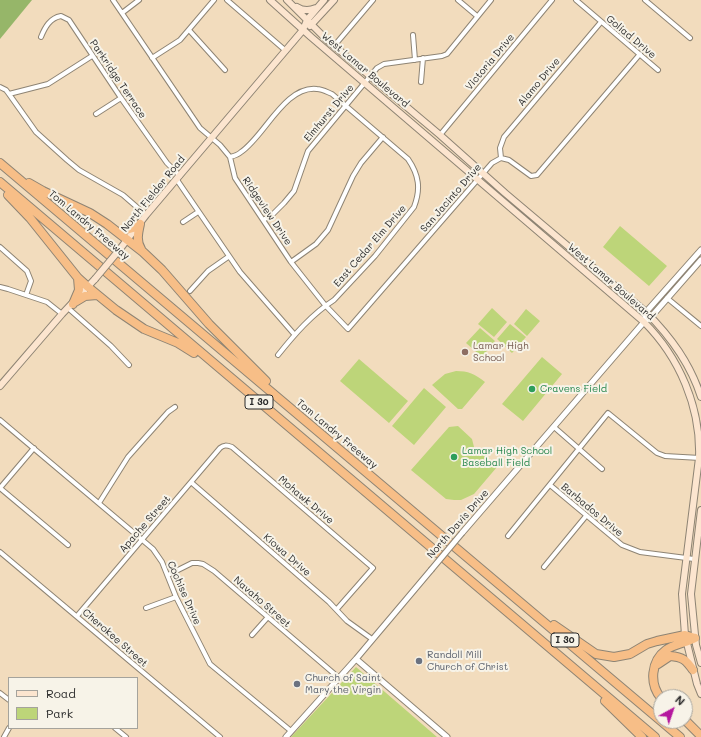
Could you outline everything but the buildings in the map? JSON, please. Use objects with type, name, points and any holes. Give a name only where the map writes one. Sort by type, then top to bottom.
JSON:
[{"type":"highway","points":[[0,162],[38,188],[90,213],[119,232],[143,252],[162,270],[208,324],[314,428]]},
{"type":"highway","name":"Tom Landry Freeway","points":[[0,162],[653,714]]},
{"type":"highway","name":"I 30","points":[[0,182],[655,737]]},
{"type":"highway","points":[[0,187],[30,218],[78,278],[88,288],[116,310],[144,329],[178,343],[200,356],[250,395]]},
{"type":"highway","points":[[119,232],[133,228],[140,224]]},
{"type":"highway","points":[[140,224],[137,236],[138,244],[143,252]]},
{"type":"highway","points":[[70,306],[79,290],[78,278]]},
{"type":"highway","points":[[70,306],[85,296],[97,295]]},
{"type":"highway","points":[[469,558],[566,634],[596,654],[614,657],[630,654],[652,642],[695,638]]},
{"type":"highway","points":[[655,689],[653,675],[654,667],[660,656],[666,650],[686,638]]},
{"type":"highway","points":[[654,667],[670,656],[679,657],[687,661],[693,670]]},
{"type":"highway","points":[[571,666],[642,737]]},
{"type":"highway","points":[[693,728],[701,736]]},
{"type":"highway","name":"Tom Landry Freeway","points":[[670,729],[680,737]]},
{"type":"main road","name":"West Lamar Boulevard","points":[[270,0],[303,30],[644,322],[667,348],[682,373],[696,413],[700,441],[700,458],[682,594],[686,638],[693,670],[701,694]]},
{"type":"main road","name":"West Lamar Boulevard","points":[[287,0],[334,46],[440,134],[505,193],[646,312],[664,330],[688,364],[701,397]]},
{"type":"main road","name":"North Fielder Road","points":[[1,384],[62,314],[88,288],[128,240],[146,215],[286,51],[303,30],[307,20],[324,0]]},
{"type":"main road","name":"North Fielder Road","points":[[303,30],[312,25],[334,0]]},
{"type":"main road","points":[[293,5],[304,10],[313,10],[318,7]]},
{"type":"main road","points":[[500,199],[505,193]]},
{"type":"main road","points":[[701,510],[694,559],[691,605],[695,638],[701,663]]},
{"type":"street","name":"Ridgeview Drive","points":[[113,0],[200,128],[220,145],[230,157],[235,178],[291,262],[325,305],[348,329]]},
{"type":"street","points":[[122,13],[139,0]]},
{"type":"street","points":[[152,58],[180,40],[214,0]]},
{"type":"street","points":[[227,0],[286,51]]},
{"type":"street","points":[[334,46],[373,0]]},
{"type":"street","points":[[458,0],[476,16]]},
{"type":"street","name":"Elmhurst Drive","points":[[263,220],[272,215],[294,191],[308,151],[377,68],[384,64],[442,56],[446,54],[476,16],[491,0]]},
{"type":"street","name":"Victoria Drive","points":[[440,134],[552,0]]},
{"type":"street","name":"Goliad Drive","points":[[576,0],[658,70]]},
{"type":"street","points":[[645,0],[690,38]]},
{"type":"street","name":"Parkridge Terrace","points":[[41,37],[51,20],[58,17],[64,16],[73,25],[92,56],[178,178],[198,212],[228,257],[294,334]]},
{"type":"street","name":"Alamo Drive","points":[[501,158],[500,148],[504,137],[601,22]]},
{"type":"street","points":[[189,30],[225,70]]},
{"type":"street","points":[[413,35],[415,60]]},
{"type":"street","points":[[501,158],[509,160],[531,176],[537,175],[640,54]]},
{"type":"street","points":[[9,94],[48,84],[92,56]]},
{"type":"street","points":[[421,82],[423,58]]},
{"type":"street","points":[[0,87],[6,90],[36,132],[67,160],[79,170],[123,195],[146,215]]},
{"type":"street","name":"East Cedar Elm Drive","points":[[230,157],[237,155],[246,148],[281,107],[295,95],[312,89],[319,89],[332,94],[346,105],[408,159],[413,167],[419,185],[417,200],[410,213],[375,256],[334,300],[325,305],[294,334],[278,355]]},
{"type":"street","points":[[96,114],[121,98]]},
{"type":"street","points":[[291,262],[316,244],[328,230],[353,176],[361,163],[383,137]]},
{"type":"street","name":"San Jacinto Drive","points":[[348,329],[492,163],[501,158]]},
{"type":"street","points":[[183,222],[198,212]]},
{"type":"street","points":[[0,247],[27,271],[31,281],[26,295]]},
{"type":"street","points":[[646,312],[700,254]]},
{"type":"street","points":[[190,290],[208,271],[228,257]]},
{"type":"street","name":"North Davis Drive","points":[[286,737],[338,677],[356,659],[462,533],[644,322],[651,317],[701,260]]},
{"type":"street","points":[[0,287],[48,302],[62,314]]},
{"type":"street","points":[[667,298],[701,326]]},
{"type":"street","points":[[70,306],[129,365]]},
{"type":"street","name":"North Davis Drive","points":[[644,322],[646,312]]},
{"type":"street","points":[[99,503],[128,457],[168,412],[175,407]]},
{"type":"street","points":[[508,536],[608,413],[657,453],[665,456],[700,458]]},
{"type":"street","name":"Cochise Drive","points":[[0,420],[153,549],[162,562],[176,597],[210,664],[291,732]]},
{"type":"street","points":[[554,427],[602,469]]},
{"type":"street","name":"Apache Street","points":[[77,616],[192,483],[220,448],[227,445]]},
{"type":"street","name":"Mohawk Drive","points":[[227,445],[232,447],[373,568],[337,610]]},
{"type":"street","points":[[34,448],[0,488],[68,545]]},
{"type":"street","name":"Kiowa Drive","points":[[192,483],[337,610],[347,621],[372,639]]},
{"type":"street","name":"Barbados Drive","points":[[550,485],[615,540],[630,549],[694,559]]},
{"type":"street","points":[[544,567],[586,516]]},
{"type":"street","name":"Cherokee Street","points":[[0,552],[220,737]]},
{"type":"street","name":"Navaho Street","points":[[168,575],[192,563],[203,564],[214,571],[338,677]]},
{"type":"street","points":[[146,608],[176,597]]},
{"type":"street","points":[[252,635],[268,617]]},
{"type":"street","points":[[356,659],[447,737]]},
{"type":"street","points":[[0,693],[8,699]]},
{"type":"street","points":[[116,729],[126,737]]},
{"type":"green space","points":[[0,0],[32,0],[0,39]]},
{"type":"green space","points":[[620,226],[667,266],[649,286],[603,247]]},
{"type":"green space","points":[[492,308],[507,322],[494,337],[478,324]]},
{"type":"green space","points":[[526,309],[540,321],[527,336],[514,324]]},
{"type":"green space","points":[[510,324],[526,337],[512,353],[497,339]]},
{"type":"green space","points":[[480,328],[495,341],[482,357],[466,343]]},
{"type":"green space","name":"Cravens Field","points":[[542,357],[562,374],[523,421],[502,404]]},
{"type":"green space","points":[[359,359],[408,401],[389,423],[340,381]]},
{"type":"green space","points":[[456,371],[471,374],[485,382],[462,409],[458,409],[432,385],[445,374]]},
{"type":"green space","points":[[424,388],[446,407],[414,445],[392,426]]},
{"type":"green space","name":"Lamar High School Baseball Field","points":[[458,426],[472,439],[474,447],[497,467],[474,494],[461,500],[454,500],[446,499],[411,470],[449,427]]},
{"type":"green space","points":[[356,667],[437,737],[291,737]]},
{"type":"place","name":"Lamar High School","points":[[465,352]]},
{"type":"place","name":"Cravens Field","points":[[532,389]]},
{"type":"place","name":"Lamar High School Baseball Field","points":[[454,457]]},
{"type":"place","name":"Randoll Mill Church of Christ","points":[[419,661]]},
{"type":"place","name":"Church of Saint Mary the Virgin","points":[[297,684]]}]
